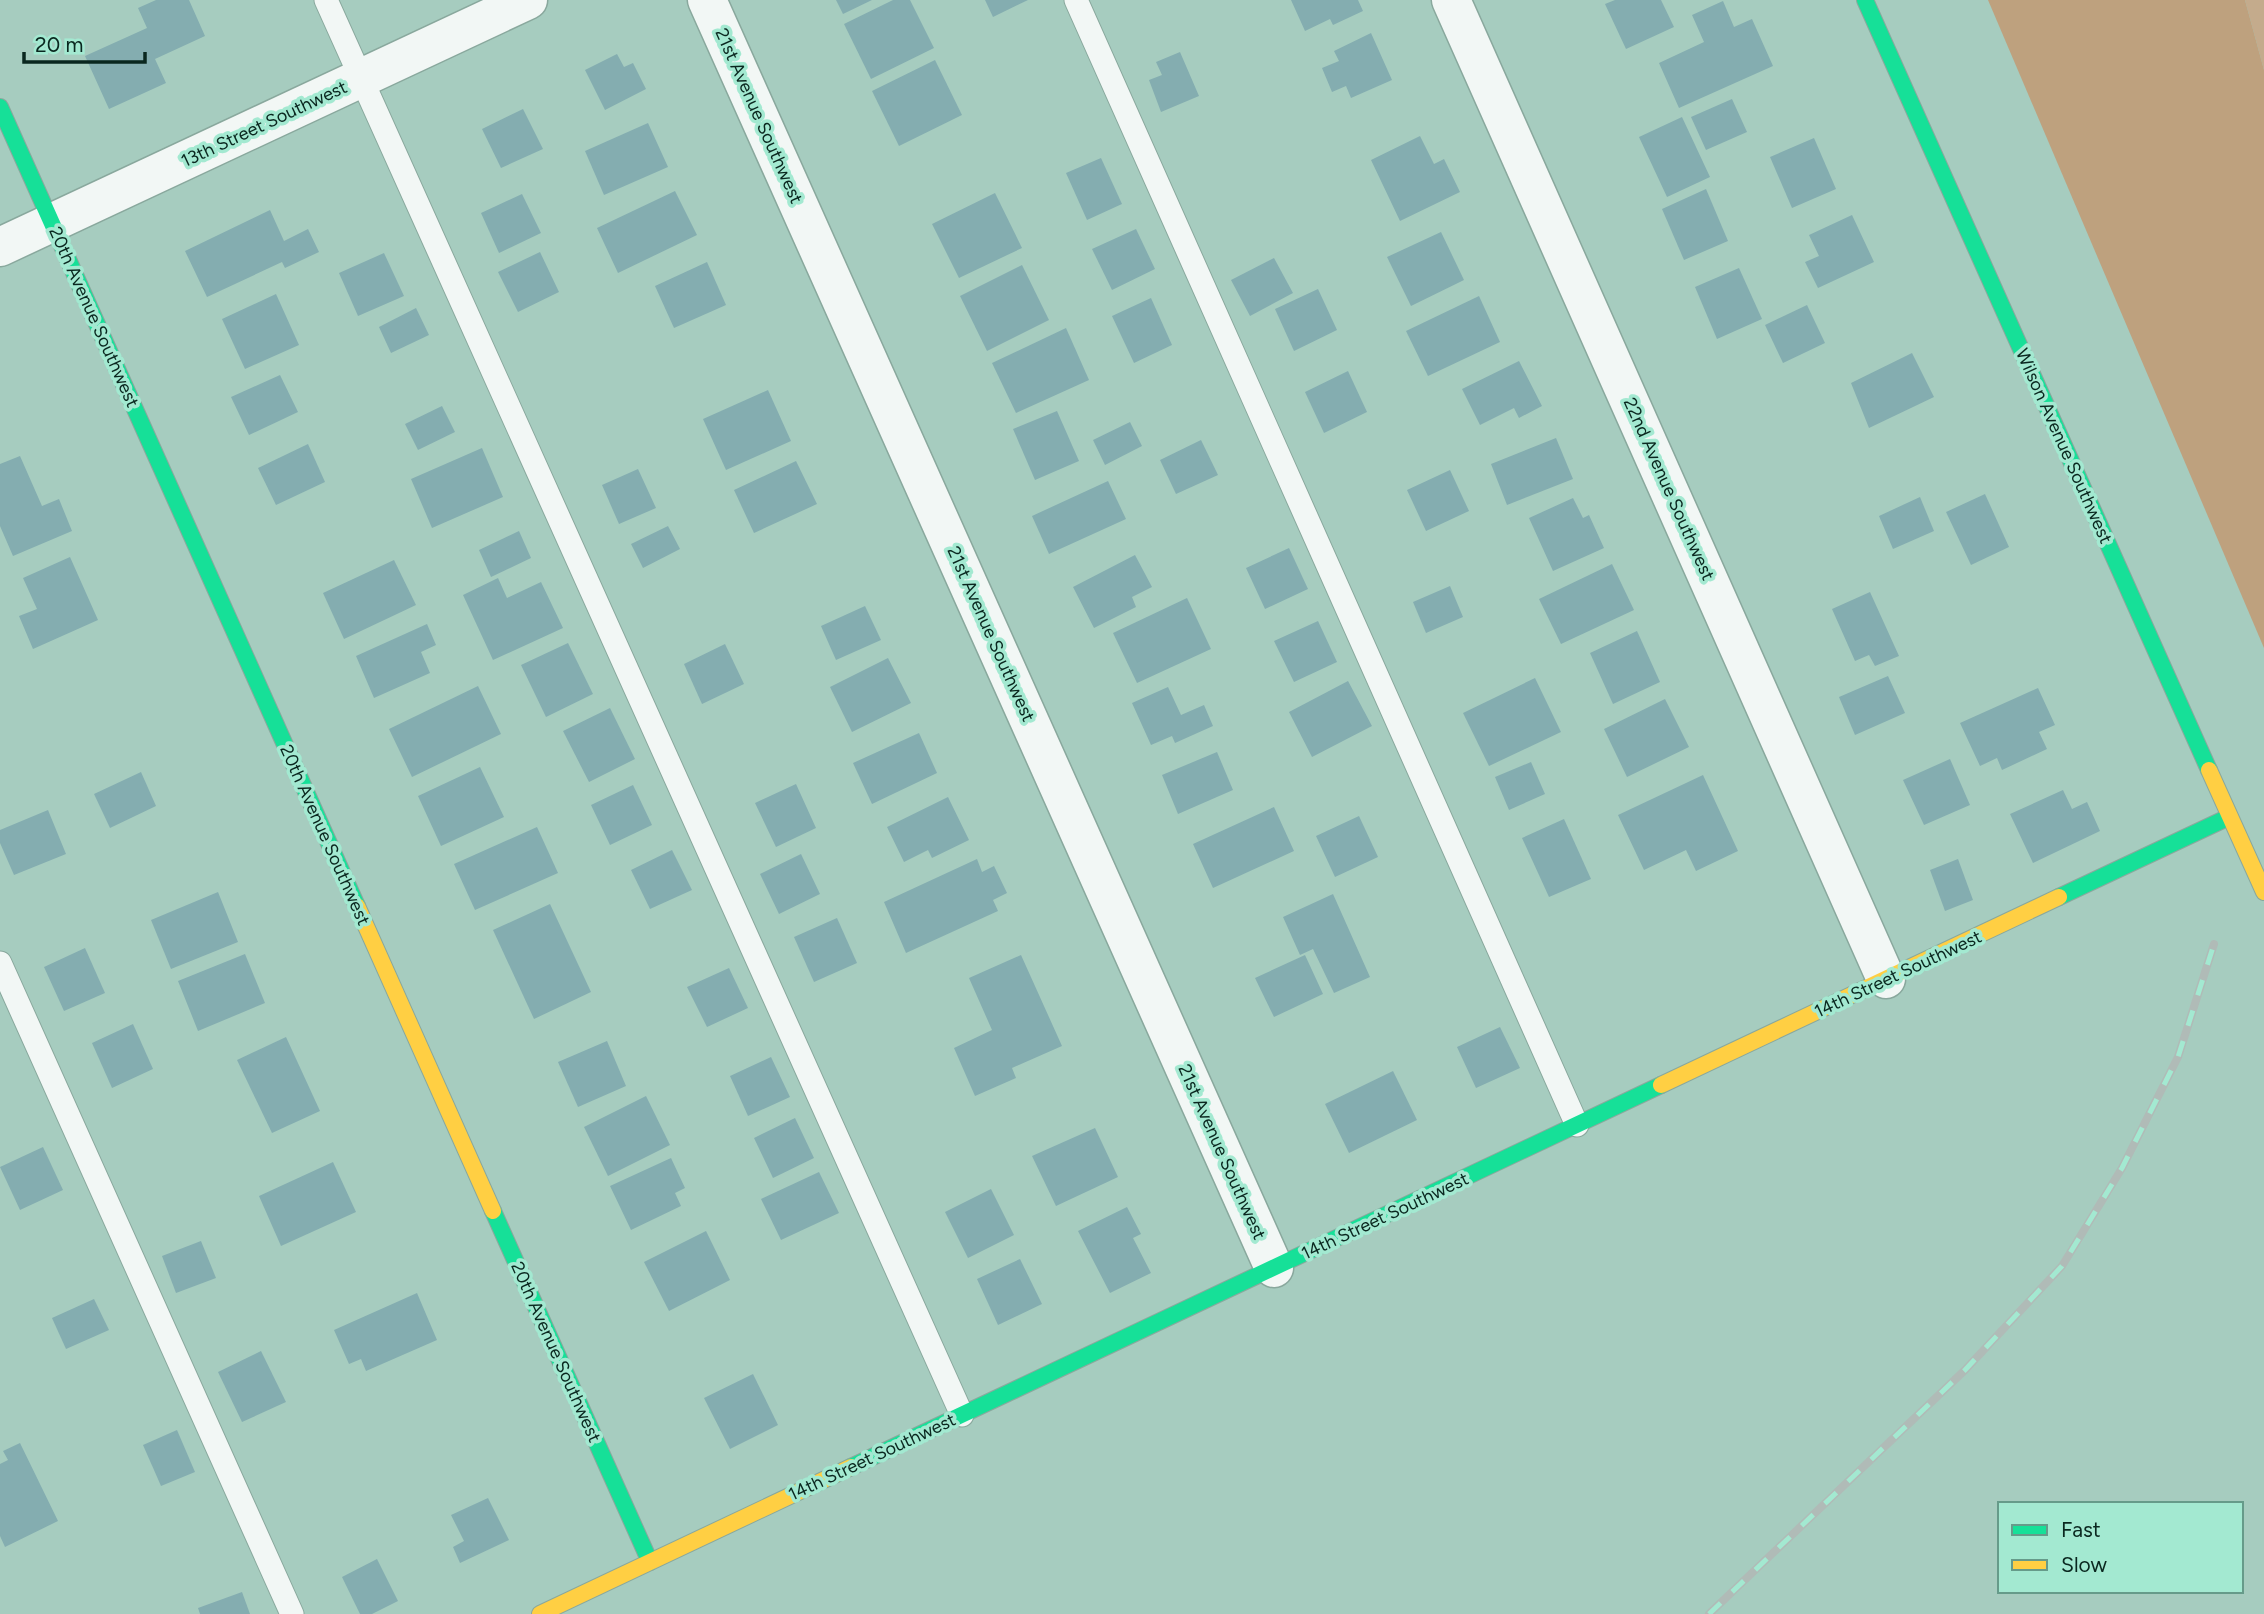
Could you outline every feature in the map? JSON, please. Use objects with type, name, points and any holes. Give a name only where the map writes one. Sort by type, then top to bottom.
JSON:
[{"type":"street","name":"13th Street Southwest","points":[[0,247],[528,0]]},
{"type":"street","name":"21st Avenue Southwest","points":[[708,0],[1274,1268]]},
{"type":"street","name":"22nd Avenue Southwest","points":[[1451,0],[1886,979]]},
{"type":"street","name":"Wilson Avenue Southwest","points":[[1865,0],[2264,892]]},
{"type":"street","name":"20th Avenue Southwest","points":[[0,107],[650,1562]]},
{"type":"street","name":"14th Street Southwest","points":[[540,1614],[2229,817]]},
{"type":"lane","points":[[326,0],[962,1415]]},
{"type":"lane","points":[[1076,0],[1577,1125]]},
{"type":"lane","points":[[0,963],[292,1614]]},
{"type":"shaded area","points":[[1988,0],[2245,0],[2264,70],[2264,648]]},
{"type":"shaded area","points":[[2245,0],[2264,0],[2264,70]]},
{"type":"building","points":[[156,0],[189,0],[205,36],[155,59],[166,83],[109,109],[85,56],[147,28],[138,8]]},
{"type":"building","points":[[836,0],[872,0],[843,14]]},
{"type":"building","points":[[893,0],[910,0],[934,48],[871,79],[844,24]]},
{"type":"building","points":[[985,0],[1028,0],[993,17]]},
{"type":"building","points":[[1291,0],[1358,0],[1363,11],[1333,25],[1330,19],[1305,31]]},
{"type":"building","points":[[1615,0],[1661,0],[1674,27],[1626,49],[1605,4]]},
{"type":"building","points":[[1723,1],[1734,27],[1752,19],[1773,66],[1679,108],[1659,63],[1704,42],[1692,15]]},
{"type":"building","points":[[1371,33],[1392,80],[1351,98],[1346,86],[1332,92],[1322,68],[1339,61],[1334,51]]},
{"type":"building","points":[[1180,52],[1199,96],[1161,112],[1149,80],[1162,75],[1156,62]]},
{"type":"building","points":[[617,54],[624,67],[633,63],[646,89],[605,110],[585,70]]},
{"type":"building","points":[[935,60],[962,115],[899,146],[872,91]]},
{"type":"building","points":[[1732,99],[1747,132],[1706,150],[1691,117]]},
{"type":"building","points":[[523,109],[543,149],[501,168],[482,129]]},
{"type":"building","points":[[1682,117],[1710,177],[1667,197],[1639,137]]},
{"type":"building","points":[[648,123],[668,167],[604,195],[585,151]]},
{"type":"building","points":[[1420,136],[1434,164],[1444,159],[1460,192],[1400,221],[1371,160]]},
{"type":"building","points":[[1814,138],[1836,189],[1792,208],[1770,157]]},
{"type":"building","points":[[1101,158],[1122,204],[1087,220],[1066,173]]},
{"type":"building","points":[[1706,189],[1728,241],[1684,260],[1662,209]]},
{"type":"building","points":[[675,191],[697,235],[618,273],[597,228]]},
{"type":"building","points":[[995,193],[1022,248],[959,278],[932,224]]},
{"type":"building","points":[[522,194],[541,233],[499,253],[481,213]]},
{"type":"building","points":[[270,210],[284,241],[308,229],[319,252],[285,268],[282,262],[207,297],[185,251]]},
{"type":"building","points":[[1852,215],[1874,262],[1818,288],[1805,262],[1819,256],[1809,235]]},
{"type":"building","points":[[1136,229],[1155,269],[1112,290],[1092,249]]},
{"type":"building","points":[[1441,232],[1464,280],[1411,306],[1387,257]]},
{"type":"building","points":[[540,252],[559,292],[518,312],[498,272]]},
{"type":"building","points":[[384,253],[404,296],[358,316],[339,273]]},
{"type":"building","points":[[1274,258],[1293,293],[1250,316],[1231,280]]},
{"type":"building","points":[[707,262],[726,305],[674,328],[655,286]]},
{"type":"building","points":[[1022,265],[1049,320],[987,351],[960,296]]},
{"type":"building","points":[[1739,268],[1762,319],[1717,339],[1695,287]]},
{"type":"building","points":[[1318,289],[1337,330],[1294,351],[1275,309]]},
{"type":"building","points":[[276,294],[299,345],[245,369],[222,319]]},
{"type":"building","points":[[1479,296],[1500,342],[1428,376],[1406,331]]},
{"type":"building","points":[[1151,298],[1172,345],[1134,363],[1112,316]]},
{"type":"building","points":[[1807,305],[1825,343],[1783,363],[1765,325]]},
{"type":"building","points":[[416,308],[429,335],[391,353],[379,327]]},
{"type":"building","points":[[1066,328],[1089,380],[1016,413],[992,363]]},
{"type":"building","points":[[1912,353],[1934,397],[1869,428],[1851,383]]},
{"type":"building","points":[[1519,361],[1542,406],[1519,418],[1514,408],[1480,425],[1462,389]]},
{"type":"building","points":[[1348,371],[1367,412],[1324,433],[1305,392]]},
{"type":"building","points":[[280,375],[298,412],[249,435],[231,397]]},
{"type":"building","points":[[768,390],[791,441],[726,470],[703,419]]},
{"type":"building","points":[[442,406],[455,432],[418,450],[405,424]]},
{"type":"building","points":[[1057,411],[1079,461],[1035,480],[1013,429]]},
{"type":"building","points":[[1130,422],[1142,446],[1105,465],[1093,440]]},
{"type":"building","points":[[1556,438],[1573,479],[1507,505],[1491,464]]},
{"type":"building","points":[[1201,440],[1218,475],[1176,494],[1160,460]]},
{"type":"building","points":[[308,444],[325,482],[276,505],[258,468]]},
{"type":"building","points":[[482,448],[503,497],[432,528],[411,479]]},
{"type":"building","points":[[20,456],[42,506],[59,499],[72,531],[13,556],[0,526],[0,464]]},
{"type":"building","points":[[796,461],[817,504],[754,533],[734,490]]},
{"type":"building","points":[[638,469],[656,508],[619,524],[602,485]]},
{"type":"building","points":[[1450,470],[1469,511],[1426,531],[1407,490]]},
{"type":"building","points":[[1108,481],[1126,519],[1049,554],[1032,516]]},
{"type":"building","points":[[1985,494],[2009,547],[1971,565],[1946,512]]},
{"type":"building","points":[[1920,497],[1934,531],[1893,549],[1879,516]]},
{"type":"building","points":[[1573,498],[1583,518],[1589,515],[1604,548],[1553,571],[1529,518]]},
{"type":"building","points":[[668,526],[680,549],[643,568],[631,544]]},
{"type":"building","points":[[519,531],[531,558],[491,577],[479,550]]},
{"type":"building","points":[[1289,548],[1308,589],[1265,609],[1246,568]]},
{"type":"building","points":[[1135,555],[1152,587],[1132,597],[1136,607],[1094,628],[1073,587]]},
{"type":"building","points":[[70,557],[98,620],[33,649],[19,616],[37,609],[23,578]]},
{"type":"building","points":[[394,560],[416,605],[344,639],[323,593]]},
{"type":"building","points":[[1612,564],[1634,610],[1561,644],[1539,599]]},
{"type":"building","points":[[498,578],[507,598],[541,582],[563,628],[493,660],[463,595]]},
{"type":"building","points":[[1450,586],[1463,617],[1426,633],[1413,602]]},
{"type":"building","points":[[1870,592],[1899,656],[1875,666],[1869,655],[1855,661],[1832,609]]},
{"type":"building","points":[[1187,598],[1211,649],[1137,683],[1113,633]]},
{"type":"building","points":[[865,606],[881,640],[836,660],[821,626]]},
{"type":"building","points":[[1318,621],[1337,662],[1294,682],[1274,641]]},
{"type":"building","points":[[427,624],[436,645],[421,652],[430,673],[374,698],[356,656]]},
{"type":"building","points":[[1637,631],[1660,682],[1613,704],[1590,653]]},
{"type":"building","points":[[568,643],[593,694],[546,717],[521,665]]},
{"type":"building","points":[[725,644],[744,684],[702,704],[684,664]]},
{"type":"building","points":[[888,658],[911,703],[852,732],[830,687]]},
{"type":"building","points":[[1888,676],[1905,713],[1855,735],[1839,697]]},
{"type":"building","points":[[1535,678],[1561,732],[1489,766],[1463,713]]},
{"type":"building","points":[[1348,681],[1372,726],[1312,757],[1289,712]]},
{"type":"building","points":[[478,686],[501,734],[412,777],[389,729]]},
{"type":"building","points":[[1168,687],[1181,715],[1204,705],[1213,726],[1175,743],[1172,736],[1151,745],[1132,703]]},
{"type":"building","points":[[2038,688],[2055,725],[2039,732],[2047,749],[2002,770],[1997,758],[1980,766],[1960,723]]},
{"type":"building","points":[[1665,699],[1689,747],[1627,777],[1604,729]]},
{"type":"building","points":[[610,708],[635,759],[589,782],[563,731]]},
{"type":"building","points":[[919,733],[937,773],[872,804],[853,763]]},
{"type":"building","points":[[1217,752],[1233,790],[1178,814],[1162,775]]},
{"type":"building","points":[[1950,759],[1970,805],[1924,825],[1903,780]]},
{"type":"building","points":[[1531,762],[1545,794],[1509,810],[1495,777]]},
{"type":"building","points":[[480,767],[504,817],[441,846],[418,796]]},
{"type":"building","points":[[141,772],[156,806],[110,828],[94,794]]},
{"type":"building","points":[[1703,775],[1738,851],[1696,871],[1686,850],[1644,870],[1618,815]]},
{"type":"building","points":[[796,784],[816,828],[776,847],[755,803]]},
{"type":"building","points":[[633,785],[652,825],[610,845],[591,805]]},
{"type":"building","points":[[2063,790],[2072,809],[2087,802],[2100,831],[2033,863],[2010,814]]},
{"type":"building","points":[[948,797],[969,840],[932,858],[928,850],[904,862],[887,827]]},
{"type":"building","points":[[1274,807],[1294,851],[1213,888],[1193,844]]},
{"type":"building","points":[[48,810],[66,854],[14,875],[0,843],[0,830]]},
{"type":"building","points":[[1359,816],[1378,857],[1335,877],[1316,836]]},
{"type":"building","points":[[1564,819],[1591,879],[1549,897],[1522,838]]},
{"type":"building","points":[[537,827],[558,873],[475,910],[454,864]]},
{"type":"building","points":[[672,850],[692,890],[650,909],[631,870]]},
{"type":"building","points":[[801,854],[820,894],[779,914],[760,874]]},
{"type":"building","points":[[977,859],[982,872],[994,866],[1007,893],[993,900],[998,911],[906,953],[884,902]]},
{"type":"building","points":[[1958,859],[1973,900],[1945,911],[1930,870]]},
{"type":"building","points":[[218,892],[238,942],[171,969],[151,920]]},
{"type":"building","points":[[1333,894],[1370,977],[1334,993],[1313,949],[1300,955],[1283,917]]},
{"type":"building","points":[[550,904],[591,992],[534,1019],[493,930]]},
{"type":"building","points":[[837,918],[857,963],[814,982],[794,937]]},
{"type":"building","points":[[85,948],[105,993],[64,1011],[44,967]]},
{"type":"building","points":[[245,954],[265,1003],[198,1031],[178,981]]},
{"type":"building","points":[[1021,955],[1062,1046],[1012,1068],[1016,1078],[975,1096],[954,1048],[992,1030],[969,978]]},
{"type":"building","points":[[1305,955],[1323,994],[1274,1017],[1255,978]]},
{"type":"building","points":[[729,968],[748,1008],[707,1027],[687,987]]},
{"type":"building","points":[[133,1024],[153,1069],[112,1088],[92,1043]]},
{"type":"building","points":[[1500,1027],[1520,1068],[1476,1088],[1457,1047]]},
{"type":"building","points":[[286,1037],[320,1111],[272,1133],[237,1060]]},
{"type":"building","points":[[607,1041],[626,1086],[578,1107],[558,1062]]},
{"type":"building","points":[[771,1057],[790,1097],[748,1116],[730,1076]]},
{"type":"building","points":[[1393,1071],[1417,1120],[1349,1153],[1325,1104]]},
{"type":"building","points":[[646,1096],[670,1145],[608,1176],[584,1127]]},
{"type":"building","points":[[795,1118],[814,1158],[773,1178],[754,1138]]},
{"type":"building","points":[[1095,1128],[1118,1177],[1056,1206],[1032,1156]]},
{"type":"building","points":[[43,1147],[63,1190],[20,1210],[0,1167]]},
{"type":"building","points":[[671,1158],[685,1188],[675,1193],[681,1206],[631,1230],[610,1186]]},
{"type":"building","points":[[333,1162],[356,1212],[281,1246],[259,1196]]},
{"type":"building","points":[[819,1172],[839,1213],[781,1240],[761,1199]]},
{"type":"building","points":[[991,1189],[1014,1235],[968,1258],[945,1212]]},
{"type":"building","points":[[1127,1207],[1141,1234],[1133,1238],[1151,1273],[1110,1293],[1078,1231]]},
{"type":"building","points":[[706,1231],[730,1280],[669,1311],[644,1262]]},
{"type":"building","points":[[201,1241],[216,1278],[176,1293],[162,1256]]},
{"type":"building","points":[[1020,1259],[1042,1304],[998,1325],[977,1279]]},
{"type":"building","points":[[417,1293],[437,1340],[366,1371],[361,1359],[349,1364],[334,1330]]},
{"type":"building","points":[[94,1299],[109,1330],[66,1349],[52,1318]]},
{"type":"building","points":[[261,1351],[286,1402],[242,1422],[218,1372]]},
{"type":"building","points":[[753,1374],[778,1425],[730,1449],[704,1398]]},
{"type":"building","points":[[177,1430],[195,1472],[161,1486],[143,1445]]},
{"type":"building","points":[[20,1443],[58,1521],[5,1547],[0,1536],[0,1464],[8,1460],[3,1451]]},
{"type":"building","points":[[488,1498],[509,1540],[460,1563],[453,1547],[464,1541],[451,1515]]},
{"type":"building","points":[[377,1559],[398,1601],[372,1614],[360,1614],[342,1577]]},
{"type":"building","points":[[242,1592],[250,1614],[200,1614],[198,1608]]},
{"type":"railway","points":[[1709,1614],[1965,1370],[2062,1266],[2122,1168],[2178,1057],[2214,944]]},
{"type":"traffic: fast","points":[[1865,0],[2209,770]]},
{"type":"traffic: fast","points":[[0,107],[357,906]]},
{"type":"traffic: fast","points":[[2059,897],[2229,817]]},
{"type":"traffic: fast","points":[[851,1467],[1661,1085]]},
{"type":"traffic: fast","points":[[493,1211],[650,1562]]},
{"type":"traffic: slow","points":[[2209,770],[2264,892]]},
{"type":"traffic: slow","points":[[1661,1085],[2059,897]]},
{"type":"traffic: slow","points":[[357,906],[493,1211]]},
{"type":"traffic: slow","points":[[540,1614],[851,1467]]}]
